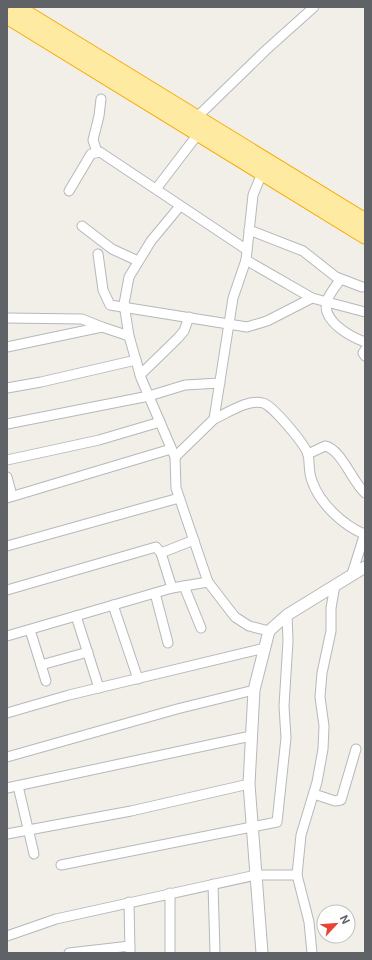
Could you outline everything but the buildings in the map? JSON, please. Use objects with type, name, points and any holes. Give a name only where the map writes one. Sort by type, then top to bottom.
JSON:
[{"type":"highway","points":[[16,7],[84,56],[198,134],[365,236]]},
{"type":"highway","points":[[7,16],[84,56],[196,118],[365,221]]},
{"type":"street","points":[[196,118],[314,7]]},
{"type":"street","points":[[101,99],[99,116],[92,140],[97,152],[156,189],[247,250]]},
{"type":"street","points":[[156,189],[198,134]]},
{"type":"street","points":[[69,191],[91,154],[97,152]]},
{"type":"street","points":[[214,419],[233,298],[246,260],[253,195],[262,172]]},
{"type":"street","points":[[180,206],[151,241],[129,277],[124,308],[128,336],[140,375],[173,453],[176,488],[208,582],[235,617],[249,626],[269,631]]},
{"type":"street","points":[[82,226],[112,249],[138,261]]},
{"type":"street","points":[[249,230],[303,251],[340,280],[364,287]]},
{"type":"street","points":[[98,254],[103,290],[110,305],[124,308],[247,327],[267,321],[312,298]]},
{"type":"street","points":[[246,260],[312,298],[365,312]]},
{"type":"street","points":[[340,280],[327,301],[326,312],[333,321],[352,337],[365,342]]},
{"type":"street","points":[[140,375],[184,331],[189,317]]},
{"type":"street","points":[[7,318],[82,319],[128,336]]},
{"type":"street","points":[[7,347],[102,327]]},
{"type":"street","points":[[365,350],[363,353],[365,356]]},
{"type":"street","points":[[7,388],[41,382],[136,360]]},
{"type":"street","points":[[7,424],[149,396],[185,385],[220,383]]},
{"type":"street","points":[[7,477],[9,497],[173,453],[214,419],[246,404],[263,403],[272,408],[308,454],[308,465],[312,481],[323,500],[344,522],[353,529],[365,533],[352,574]]},
{"type":"street","points":[[7,460],[99,440],[160,422]]},
{"type":"street","points":[[308,454],[324,446],[337,452],[351,476],[365,493]]},
{"type":"street","points":[[7,546],[179,498]]},
{"type":"street","points":[[161,553],[194,540]]},
{"type":"street","points":[[7,590],[156,547],[161,553],[172,588]]},
{"type":"street","points":[[262,953],[249,784],[254,690],[269,631],[287,615],[365,567]]},
{"type":"street","points":[[7,636],[172,588],[208,582]]},
{"type":"street","points":[[312,953],[309,922],[297,875],[301,835],[314,794],[323,749],[324,726],[320,697],[322,674],[331,631],[331,608],[334,585]]},
{"type":"street","points":[[184,586],[201,628]]},
{"type":"street","points":[[155,593],[168,643]]},
{"type":"street","points":[[113,605],[138,679]]},
{"type":"street","points":[[61,865],[277,822],[286,738],[284,706],[288,641],[287,615]]},
{"type":"street","points":[[76,616],[99,688]]},
{"type":"street","points":[[30,630],[46,681]]},
{"type":"street","points":[[7,713],[99,688],[265,648]]},
{"type":"street","points":[[41,664],[88,652]]},
{"type":"street","points":[[7,757],[177,709],[254,690]]},
{"type":"street","points":[[7,788],[251,736]]},
{"type":"street","points":[[314,794],[335,801],[340,800],[356,749]]},
{"type":"street","points":[[7,834],[131,811],[249,784]]},
{"type":"street","points":[[18,786],[34,854]]},
{"type":"street","points":[[7,936],[56,919],[170,893],[256,875],[297,875]]},
{"type":"street","points":[[213,884],[215,953]]},
{"type":"street","points":[[170,893],[170,953]]},
{"type":"street","points":[[69,953],[130,950],[129,902]]}]
